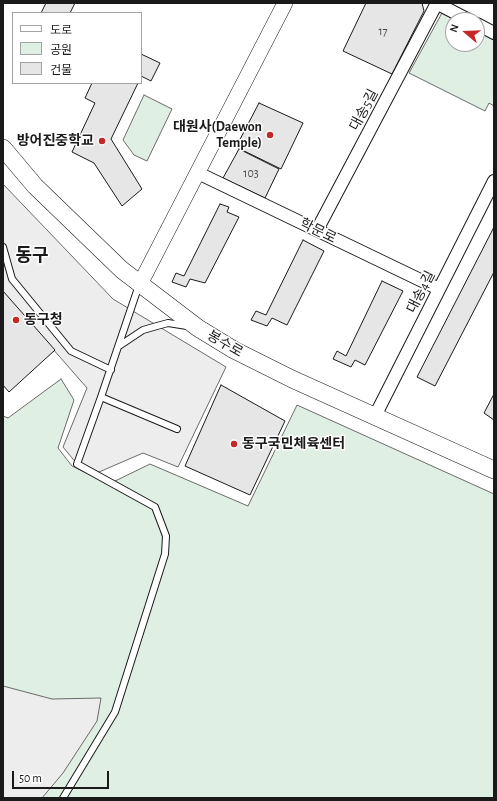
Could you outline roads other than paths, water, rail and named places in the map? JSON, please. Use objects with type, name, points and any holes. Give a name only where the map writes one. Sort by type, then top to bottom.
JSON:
[{"type":"main road","name":"봉수로","points":[[3,148],[34,186],[122,270],[198,328],[234,350],[292,379],[494,470]]},
{"type":"street","points":[[140,284],[285,3]]},
{"type":"street","points":[[437,3],[454,12]]},
{"type":"street","name":"대송5길","points":[[317,230],[437,3]]},
{"type":"street","name":"학문로","points":[[198,173],[439,289]]},
{"type":"street","name":"대송4길","points":[[374,416],[494,181]]},
{"type":"lane","points":[[3,247],[12,278],[71,351],[110,370]]},
{"type":"lane","points":[[63,798],[115,712],[166,554],[166,536],[155,507],[77,464],[140,284]]},
{"type":"lane","points":[[119,346],[143,330],[168,323],[198,328]]},
{"type":"lane","points":[[101,396],[177,429]]},
{"type":"place","name":"대원사(Daewon Temple)","points":[[270,135]]},
{"type":"place","name":"방어진중학교","points":[[102,141]]},
{"type":"place","name":"동구청","points":[[16,320]]},
{"type":"place","name":"동구국민체육센터","points":[[234,444]]},
{"type":"district","name":"동구","points":[[32,256]]}]
